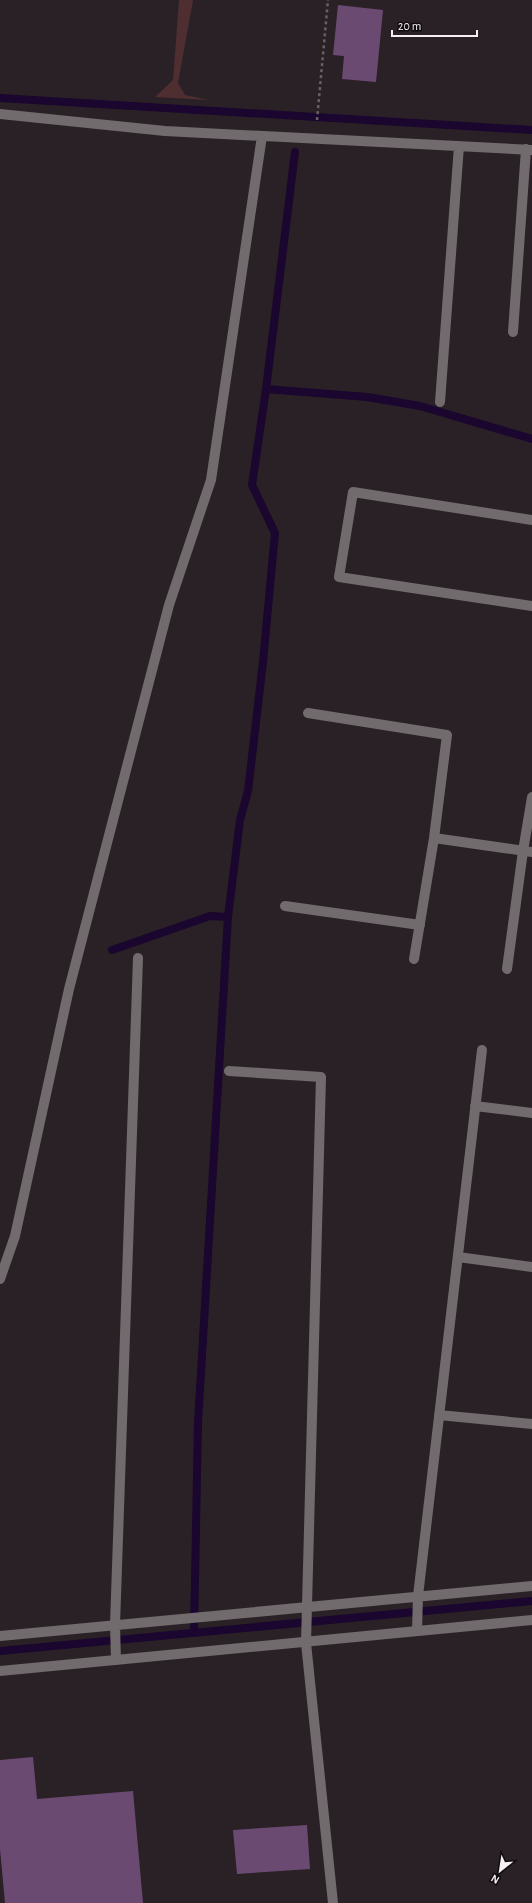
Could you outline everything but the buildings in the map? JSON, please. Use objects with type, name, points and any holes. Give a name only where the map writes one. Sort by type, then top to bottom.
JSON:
[{"type":"street","points":[[0,114],[165,131],[529,150],[513,332]]},
{"type":"street","points":[[0,1279],[15,1236],[69,989],[169,606],[211,480],[262,136]]},
{"type":"street","points":[[440,402],[459,146]]},
{"type":"street","points":[[532,520],[353,492],[339,577],[532,606]]},
{"type":"street","points":[[308,713],[447,735],[434,838],[414,959]]},
{"type":"street","points":[[506,969],[527,852],[532,797]]},
{"type":"street","points":[[434,838],[527,852]]},
{"type":"street","points":[[285,906],[420,925]]},
{"type":"street","points":[[116,1660],[115,1630],[138,958]]},
{"type":"street","points":[[417,1627],[418,1600],[482,1050]]},
{"type":"street","points":[[229,1071],[321,1077],[306,1642],[333,1903]]},
{"type":"street","points":[[475,1106],[532,1113]]},
{"type":"street","points":[[458,1257],[532,1267]]},
{"type":"street","points":[[439,1415],[532,1424]]},
{"type":"street","points":[[0,1636],[115,1630],[194,1618],[306,1611],[418,1600],[532,1586]]},
{"type":"street","points":[[0,1671],[306,1642],[417,1627],[532,1620]]},
{"type":"path","points":[[318,113],[328,0]]},
{"type":"shaded area","points":[[179,0],[193,0],[178,83],[185,95],[209,100],[155,97],[173,80]]},
{"type":"waterway","points":[[0,98],[532,130]]},
{"type":"waterway","points":[[194,1633],[198,1423],[228,917],[240,820],[248,791],[263,662],[275,533],[252,485],[266,389],[295,152]]},
{"type":"waterway","points":[[266,389],[367,397],[420,406],[532,439]]},
{"type":"waterway","points":[[112,950],[210,916],[228,917]]},
{"type":"waterway","points":[[0,1651],[532,1601]]}]
